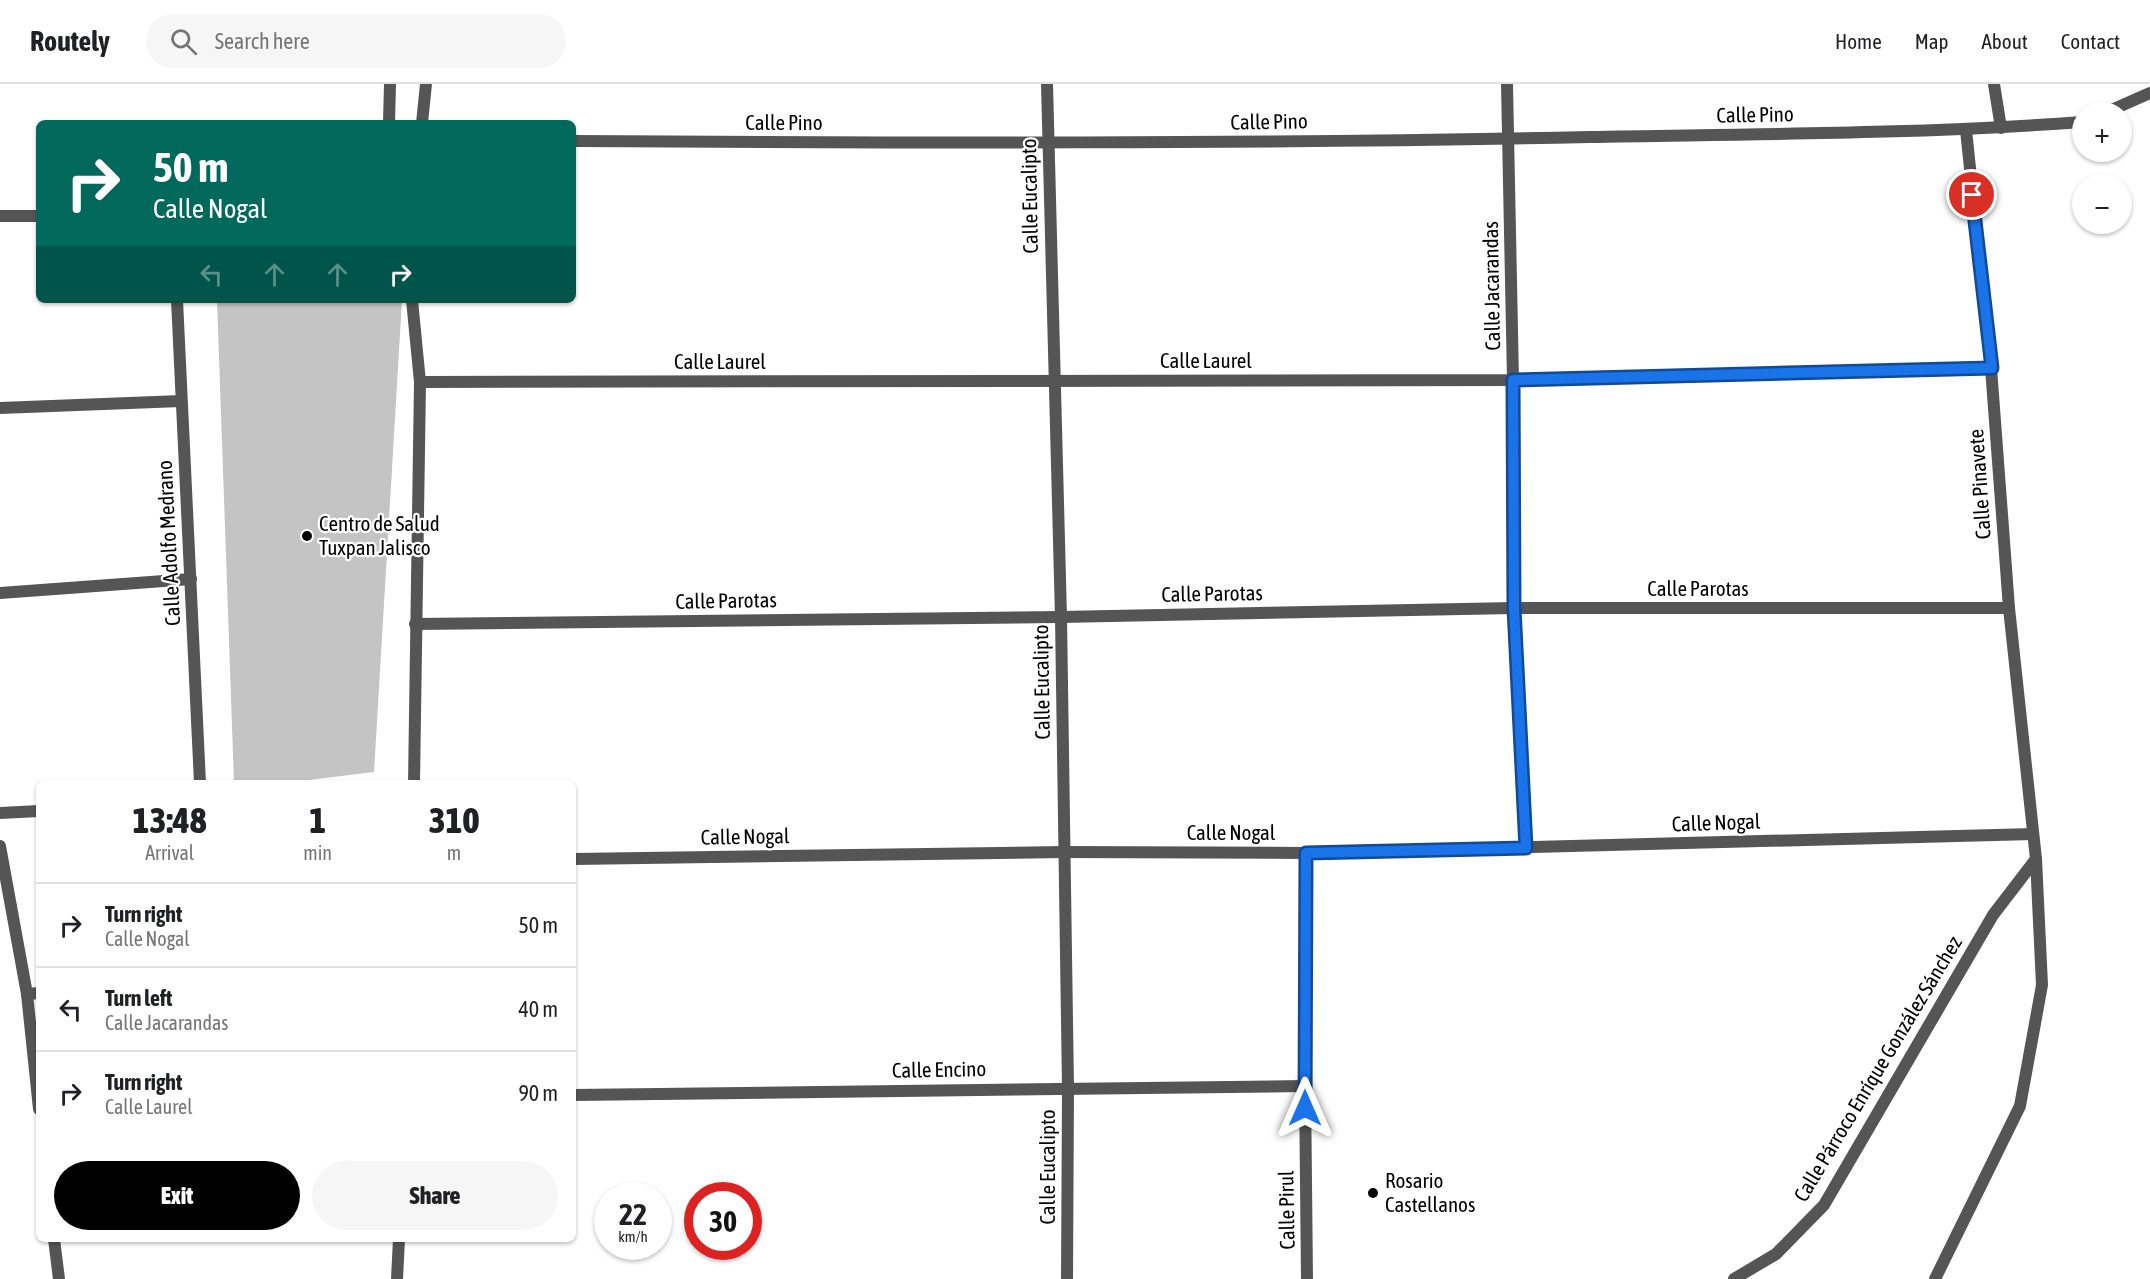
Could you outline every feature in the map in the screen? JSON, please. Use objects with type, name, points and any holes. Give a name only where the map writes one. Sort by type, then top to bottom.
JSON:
[{"type":"street","points":[[389,120],[390,84]]},
{"type":"street","points":[[423,120],[426,84]]},
{"type":"street","name":"Calle Eucalipto","points":[[1047,84],[1061,617],[1068,1088],[1067,1279]]},
{"type":"street","name":"Calle Jacarandas","points":[[1507,84],[1513,380],[1514,608],[1526,848]]},
{"type":"street","points":[[1994,84],[2001,128]]},
{"type":"street","points":[[2130,102],[2150,93]]},
{"type":"street","name":"Calle Pino","points":[[576,141],[1049,144],[1508,139],[1966,130],[2072,123]]},
{"type":"street","name":"Calle Pinavete","points":[[1935,1279],[2020,1106],[2042,985],[2036,859],[2009,608],[1992,368],[1966,130]]},
{"type":"street","points":[[0,216],[36,216]]},
{"type":"street","name":"Calle Adolfo Medrano","points":[[177,303],[200,780]]},
{"type":"street","points":[[412,303],[420,382],[414,780]]},
{"type":"street","name":"Calle Laurel","points":[[420,382],[1513,380],[1992,368]]},
{"type":"street","points":[[0,408],[181,401]]},
{"type":"street","points":[[0,593],[191,579]]},
{"type":"street","name":"Calle Parotas","points":[[415,624],[1061,617],[1514,608],[2009,608]]},
{"type":"street","points":[[0,813],[36,811]]},
{"type":"street","name":"Calle Nogal","points":[[576,859],[1063,852],[1306,853],[2033,834]]},
{"type":"street","points":[[0,846],[33,993],[36,1051]]},
{"type":"street","name":"Calle Pirul","points":[[1306,853],[1307,1279]]},
{"type":"street","name":"Calle Párroco Enríque González Sánchez","points":[[1734,1279],[1776,1254],[1824,1205],[1993,915],[2036,859]]},
{"type":"street","name":"Calle Encino","points":[[576,1095],[1305,1086]]},
{"type":"street","points":[[54,1242],[59,1279]]},
{"type":"street","points":[[397,1279],[399,1242]]},
{"type":"building","name":"Centro de Salud Tuxpan Jalisco","points":[[217,303],[402,303],[374,772],[309,780],[234,780]]},
{"type":"place","name":"Centro de Salud Tuxpan Jalisco","points":[[307,536]]},
{"type":"place","name":"Rosario Castellanos","points":[[1373,1193]]},
{"type":"route","points":[[1305,1108],[1306,853],[1526,848],[1514,608],[1513,380],[1992,368],[1972,195]]}]
